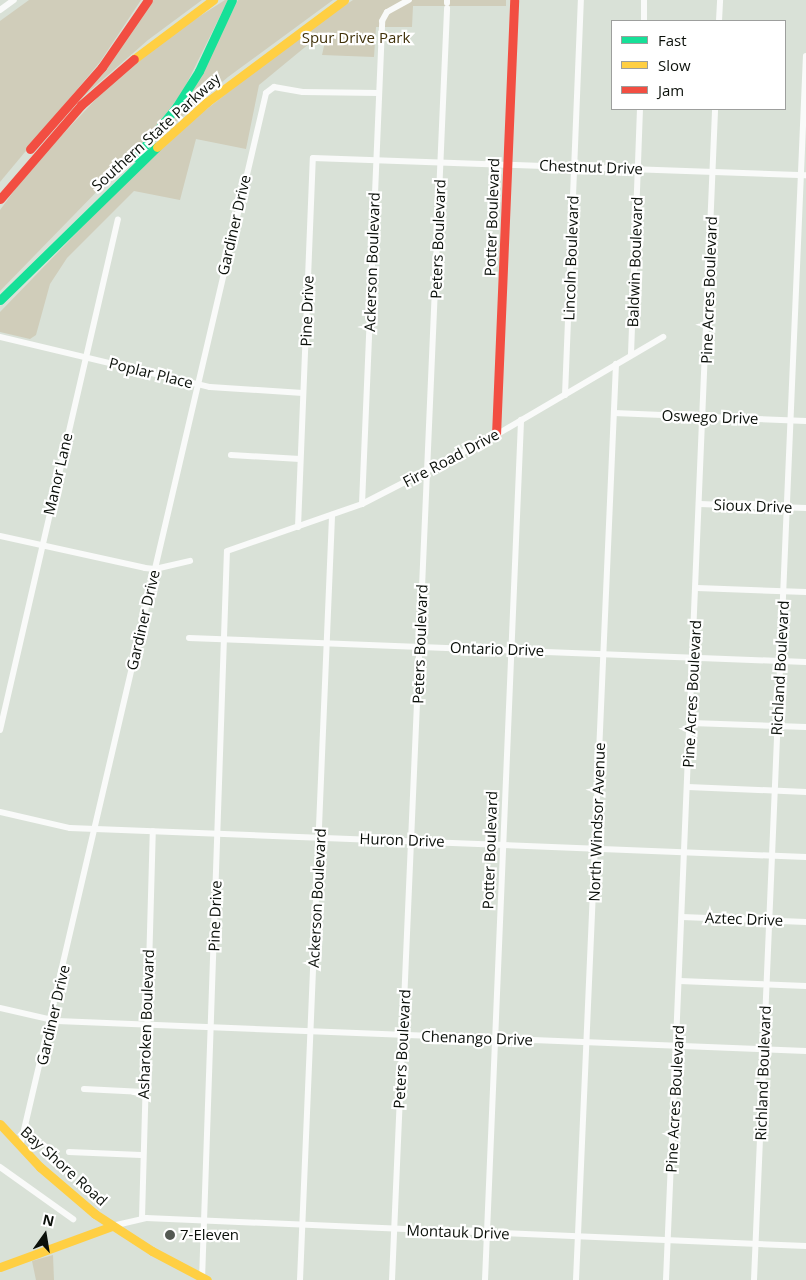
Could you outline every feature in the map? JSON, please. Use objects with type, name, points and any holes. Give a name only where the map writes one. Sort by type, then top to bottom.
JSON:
[{"type":"main road","points":[[0,193],[22,158],[102,67],[148,0]]},
{"type":"main road","points":[[61,239],[153,138],[177,106],[216,40],[232,0]]},
{"type":"main road","name":"Southern State Parkway","points":[[0,300],[61,239],[207,102],[344,0]]},
{"type":"main road","name":"Potter Boulevard","points":[[496,435],[514,0]]},
{"type":"main road","points":[[0,199],[81,105],[147,47],[212,1]]},
{"type":"main road","name":"Bay Shore Road","points":[[0,1124],[20,1147],[64,1189],[112,1226],[204,1279]]},
{"type":"main road","points":[[0,1267],[112,1226]]},
{"type":"street","points":[[0,10],[14,0]]},
{"type":"street","name":"Ackerson Boulevard","points":[[362,504],[382,20],[388,12],[409,0]]},
{"type":"street","name":"Lincoln Boulevard","points":[[565,395],[581,0]]},
{"type":"street","points":[[644,0],[644,20]]},
{"type":"street","points":[[719,20],[720,0]]},
{"type":"street","name":"Peters Boulevard","points":[[392,1280],[447,4]]},
{"type":"street","name":"Richland Boulevard","points":[[754,1280],[803,175],[806,56]]},
{"type":"street","name":"Gardiner Drive","points":[[20,1147],[266,93],[274,87],[303,92],[379,93]]},
{"type":"street","name":"Baldwin Boulevard","points":[[632,354],[640,110]]},
{"type":"street","name":"Pine Acres Boulevard","points":[[666,1280],[697,588],[715,110]]},
{"type":"street","name":"Pine Drive","points":[[298,527],[313,159],[376,159]]},
{"type":"street","name":"Chestnut Drive","points":[[376,159],[803,175]]},
{"type":"street","name":"Manor Lane","points":[[0,730],[118,219]]},
{"type":"street","name":"Fire Road Drive","points":[[227,551],[362,504],[496,435],[663,336]]},
{"type":"street","name":"Poplar Place","points":[[0,337],[198,384],[304,393]]},
{"type":"street","name":"North Windsor Avenue","points":[[576,1280],[616,364]]},
{"type":"street","name":"Oswego Drive","points":[[614,413],[806,421]]},
{"type":"street","name":"Potter Boulevard","points":[[485,1280],[521,420]]},
{"type":"street","points":[[231,456],[300,459]]},
{"type":"street","name":"Sioux Drive","points":[[700,504],[806,508]]},
{"type":"street","name":"Ackerson Boulevard","points":[[300,1280],[332,515]]},
{"type":"street","points":[[0,536],[154,569],[190,561]]},
{"type":"street","name":"Pine Drive","points":[[204,1279],[204,1220],[227,551]]},
{"type":"street","points":[[697,588],[806,592]]},
{"type":"street","name":"Ontario Drive","points":[[188,638],[806,662]]},
{"type":"street","points":[[691,723],[806,727]]},
{"type":"street","points":[[688,787],[806,792]]},
{"type":"street","name":"Huron Drive","points":[[0,812],[70,828],[217,832],[806,857]]},
{"type":"street","name":"Asharoken Boulevard","points":[[142,1218],[141,1155],[153,831]]},
{"type":"street","name":"Aztec Drive","points":[[682,917],[806,922]]},
{"type":"street","points":[[680,981],[806,986]]},
{"type":"street","name":"Chenango Drive","points":[[0,1008],[51,1020],[495,1040],[806,1051]]},
{"type":"street","points":[[84,1089],[144,1092]]},
{"type":"street","points":[[68,1152],[141,1155]]},
{"type":"street","points":[[0,1167],[73,1219]]},
{"type":"street","name":"Montauk Drive","points":[[112,1226],[142,1218],[806,1246]]},
{"type":"green space","points":[[29,0],[141,0],[100,62],[0,182],[0,21]]},
{"type":"green space","points":[[151,0],[202,0],[148,40],[77,102]]},
{"type":"green space","points":[[225,0],[228,0],[183,91],[144,143],[0,291],[0,210],[30,169],[115,79],[164,39]]},
{"type":"green space","points":[[238,0],[333,0],[228,77],[165,131],[206,64]]},
{"type":"green space","name":"Spur Drive Park","points":[[353,0],[506,0],[506,6],[413,6],[412,27],[376,27],[374,57],[322,55],[327,33],[310,43],[259,85],[246,149],[196,139],[180,200],[134,191],[67,258],[50,284],[36,335],[30,339],[0,332],[0,312],[130,178],[203,112],[310,28]]},
{"type":"green space","points":[[53,1255],[54,1280],[36,1280],[32,1261]]},
{"type":"traffic: fast","points":[[136,157],[177,106],[199,71],[232,0]]},
{"type":"traffic: fast","points":[[0,300],[157,147]]},
{"type":"traffic: slow","points":[[134,59],[213,0]]},
{"type":"traffic: slow","points":[[157,147],[207,102],[344,0]]},
{"type":"traffic: slow","points":[[0,1124],[40,1167],[95,1214],[152,1251],[207,1280]]},
{"type":"traffic: slow","points":[[0,1267],[112,1226]]},
{"type":"traffic: jam","points":[[30,149],[102,67],[148,0]]},
{"type":"traffic: jam","points":[[496,435],[514,0]]},
{"type":"traffic: jam","points":[[0,199],[81,105],[134,59]]},
{"type":"place","name":"7-Eleven","points":[[170,1235]]}]
